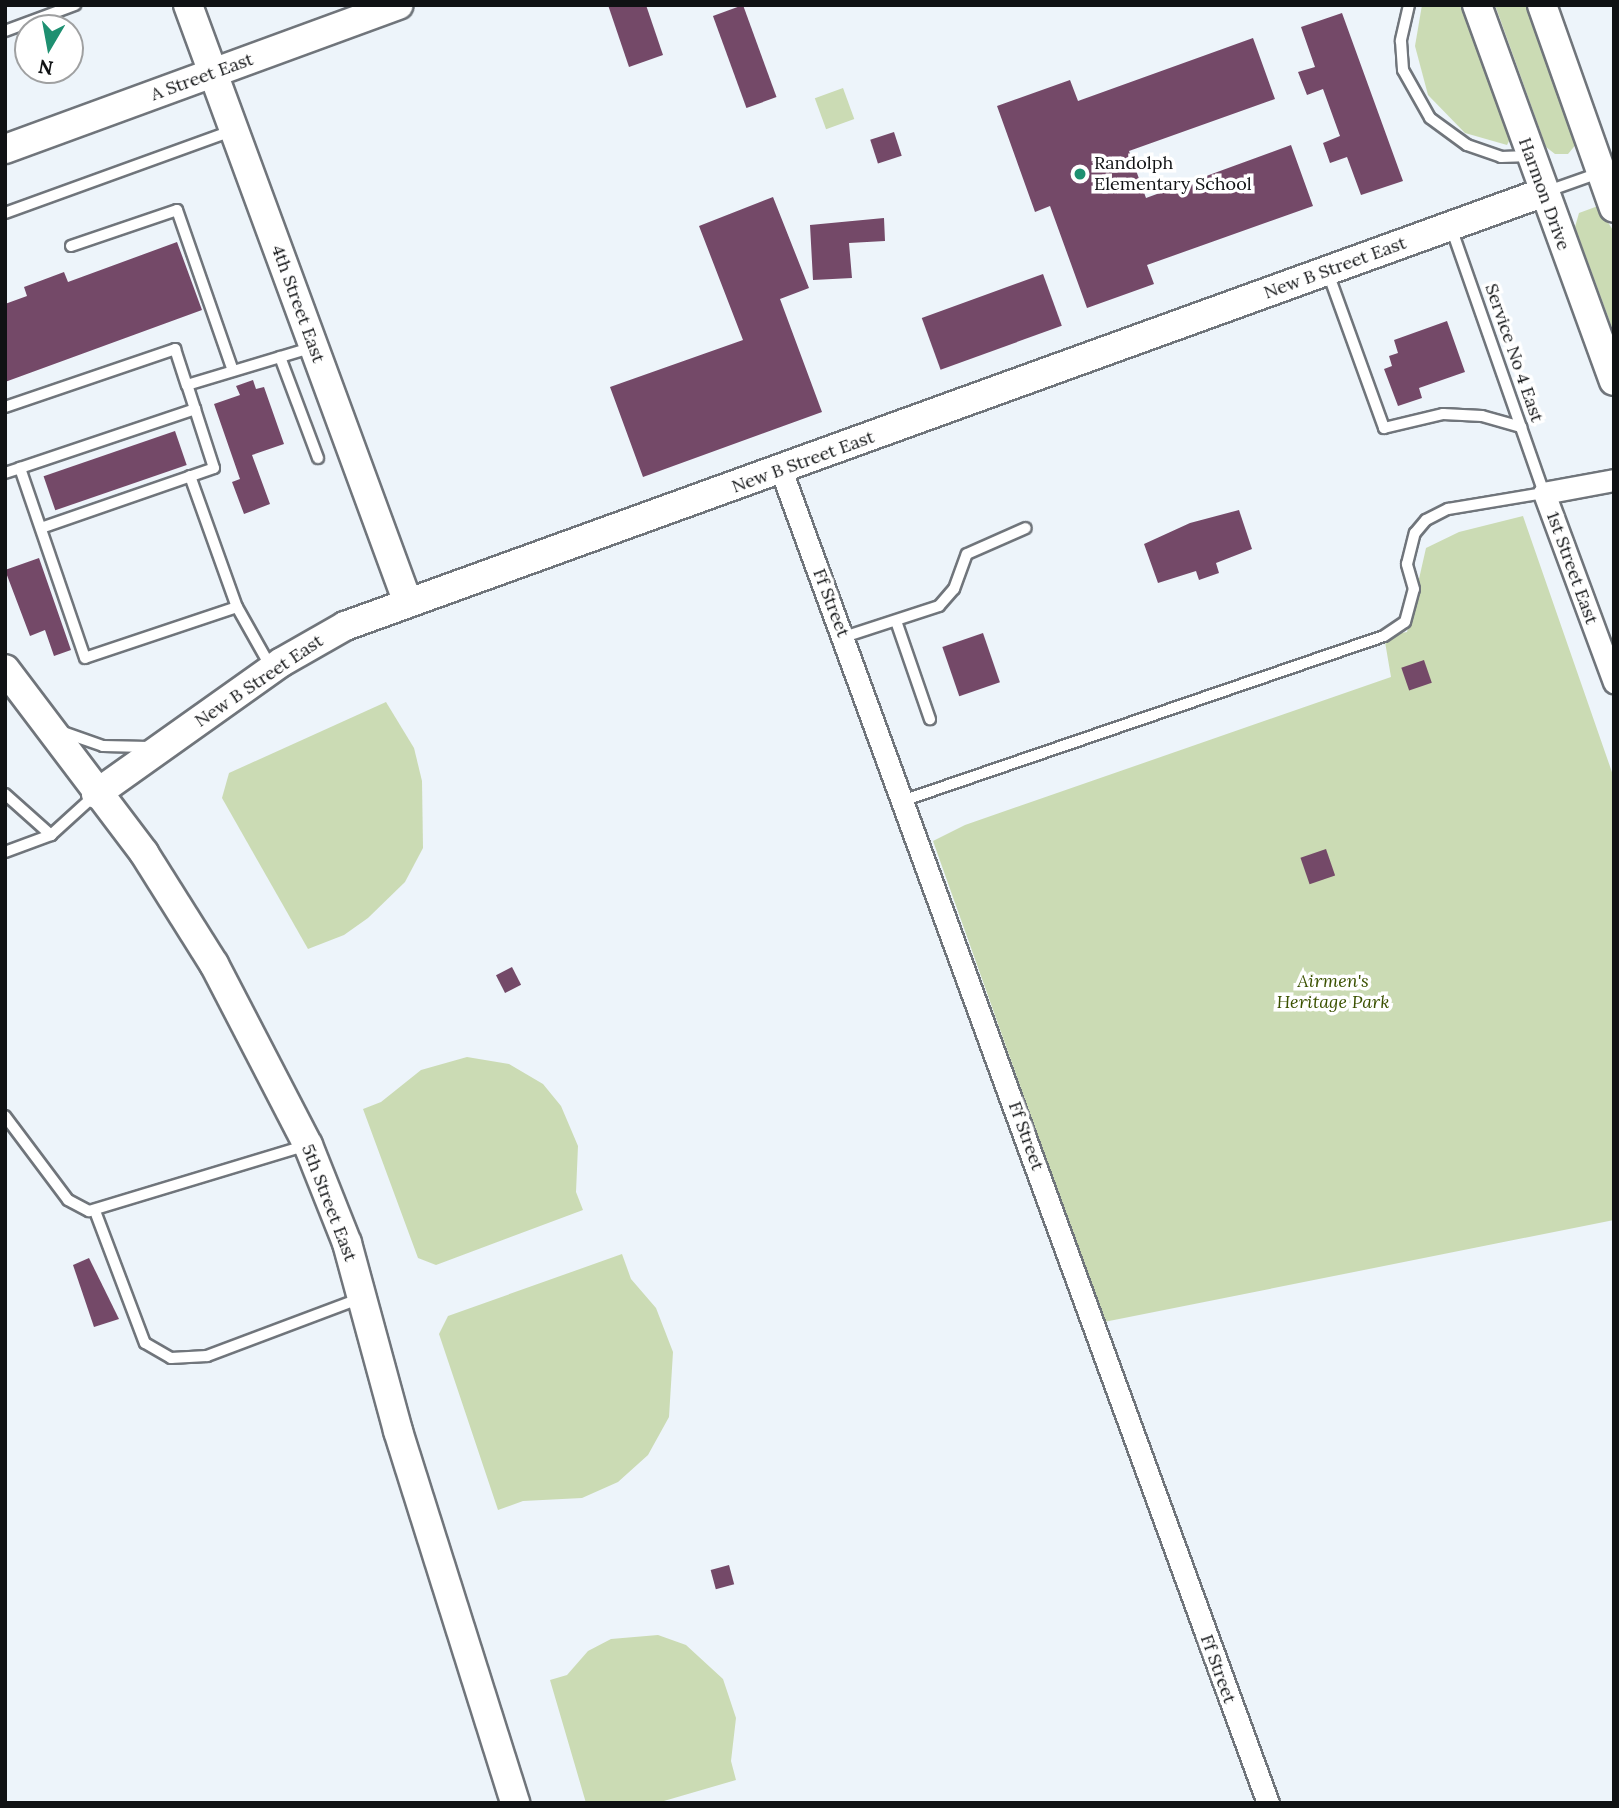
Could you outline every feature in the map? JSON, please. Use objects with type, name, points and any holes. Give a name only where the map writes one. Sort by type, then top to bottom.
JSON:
[{"type":"street","name":"4th Street East","points":[[188,5],[408,603]]},
{"type":"street","name":"A Street East","points":[[5,149],[399,5]]},
{"type":"street","name":"Harmon Drive","points":[[1477,5],[1542,193],[1614,381]]},
{"type":"street","points":[[1542,5],[1607,170],[1614,208]]},
{"type":"street","name":"New B Street East","points":[[96,794],[272,669],[345,626],[1542,193]]},
{"type":"street","name":"Ff Street","points":[[781,470],[905,800],[1268,1803]]},
{"type":"street","points":[[1544,493],[1614,480]]},
{"type":"street","name":"1st Street East","points":[[1544,493],[1614,682]]},
{"type":"street","name":"5th Street East","points":[[5,668],[96,794],[144,853],[214,964],[308,1145],[363,1297],[398,1431],[515,1803]]},
{"type":"lane","points":[[5,30],[75,5]]},
{"type":"lane","points":[[1409,5],[1401,41],[1403,70],[1430,118],[1467,145],[1501,156],[1530,156]]},
{"type":"lane","points":[[5,213],[234,130]]},
{"type":"lane","points":[[1542,193],[1607,170]]},
{"type":"lane","points":[[71,246],[177,209],[233,371]]},
{"type":"lane","name":"Service No 4 East","points":[[1451,226],[1544,493]]},
{"type":"lane","points":[[1327,271],[1384,428],[1443,414],[1482,415],[1521,427]]},
{"type":"lane","points":[[187,385],[314,347]]},
{"type":"lane","points":[[5,407],[174,349],[214,468],[41,528]]},
{"type":"lane","points":[[280,357],[318,458]]},
{"type":"lane","points":[[5,473],[195,410]]},
{"type":"lane","points":[[20,468],[85,658],[237,607]]},
{"type":"lane","points":[[190,476],[237,607],[272,669]]},
{"type":"lane","points":[[905,800],[1384,636],[1405,622],[1414,589],[1407,564],[1415,533],[1426,520],[1448,509],[1544,493]]},
{"type":"lane","points":[[844,637],[896,621],[947,599],[967,554],[1026,528]]},
{"type":"lane","points":[[896,621],[930,719]]},
{"type":"lane","points":[[44,723],[103,746],[165,745]]},
{"type":"lane","points":[[5,794],[51,835]]},
{"type":"lane","points":[[5,852],[51,835],[96,794]]},
{"type":"lane","points":[[5,1116],[68,1200],[95,1211],[308,1145]]},
{"type":"lane","points":[[95,1211],[145,1343],[171,1358],[207,1356],[363,1297]]},
{"type":"green space","points":[[1422,5],[1461,5],[1510,139],[1507,145],[1465,133],[1428,95],[1415,46]]},
{"type":"green space","points":[[1495,5],[1532,5],[1578,142],[1568,154],[1555,154],[1546,147]]},
{"type":"green space","points":[[843,88],[854,119],[826,129],[815,98]]},
{"type":"green space","points":[[1598,206],[1614,232],[1614,333],[1575,227],[1579,213]]},
{"type":"green space","name":"Airmen's Heritage Park","points":[[1523,516],[1614,778],[1614,1220],[1104,1322],[933,841],[965,825],[1391,677],[1384,636],[1407,632],[1426,548],[1459,532]]},
{"type":"green space","points":[[386,702],[414,748],[422,781],[423,848],[405,882],[368,918],[344,935],[308,949],[222,798],[229,773]]},
{"type":"green space","points":[[467,1057],[509,1064],[543,1084],[561,1106],[578,1146],[576,1192],[583,1210],[436,1265],[418,1258],[363,1109],[381,1102],[421,1070]]},
{"type":"green space","points":[[622,1254],[631,1279],[656,1308],[673,1352],[669,1417],[648,1455],[618,1482],[582,1498],[523,1501],[498,1510],[439,1334],[448,1316]]},
{"type":"green space","points":[[658,1635],[686,1645],[723,1679],[736,1718],[731,1761],[736,1780],[657,1803],[586,1803],[550,1680],[567,1675],[588,1651],[611,1639]]},
{"type":"building","points":[[608,5],[646,5],[663,55],[629,67]]},
{"type":"building","points":[[743,5],[777,97],[746,108],[713,16]]},
{"type":"building","points":[[1342,13],[1403,181],[1361,195],[1347,157],[1330,163],[1323,143],[1340,136],[1323,89],[1307,95],[1298,72],[1315,67],[1301,27]]},
{"type":"building","name":"Randolph Elementary School","points":[[1253,38],[1275,99],[1129,151],[1146,198],[1291,145],[1313,206],[1147,265],[1154,284],[1087,308],[1050,206],[1035,212],[997,106],[1070,80],[1078,101]]},
{"type":"building","points":[[894,132],[902,156],[878,164],[870,140]]},
{"type":"building","points":[[773,197],[809,288],[780,299],[822,412],[643,477],[610,387],[743,340],[699,226]]},
{"type":"building","points":[[884,218],[885,241],[849,243],[852,278],[813,280],[810,225]]},
{"type":"building","points":[[177,242],[202,310],[5,382],[5,304],[27,296],[24,287],[64,272],[68,282]]},
{"type":"building","points":[[1043,274],[1062,326],[941,370],[922,318]]},
{"type":"building","points":[[1447,321],[1465,372],[1419,388],[1422,398],[1398,406],[1384,369],[1392,366],[1389,356],[1398,353],[1394,340]]},
{"type":"building","points":[[253,380],[256,389],[264,387],[284,444],[252,455],[270,504],[244,514],[232,482],[240,479],[214,404],[240,395],[236,386]]},
{"type":"building","points":[[175,431],[187,465],[55,510],[44,476]]},
{"type":"building","points":[[1239,510],[1252,549],[1216,563],[1219,573],[1199,580],[1196,571],[1158,583],[1144,544],[1190,523]]},
{"type":"building","points":[[39,558],[71,650],[54,656],[45,630],[30,636],[5,570]]},
{"type":"building","points":[[983,633],[1000,682],[959,696],[942,647]]},
{"type":"building","points":[[1424,660],[1432,683],[1409,691],[1401,668]]},
{"type":"building","points":[[1326,849],[1335,875],[1310,884],[1300,858]]},
{"type":"building","points":[[512,967],[521,985],[505,993],[496,975]]},
{"type":"building","points":[[89,1258],[119,1319],[94,1327],[73,1265]]},
{"type":"building","points":[[729,1565],[734,1584],[716,1589],[711,1570]]},
{"type":"place","name":"Randolph Elementary School","points":[[1080,174]]}]
